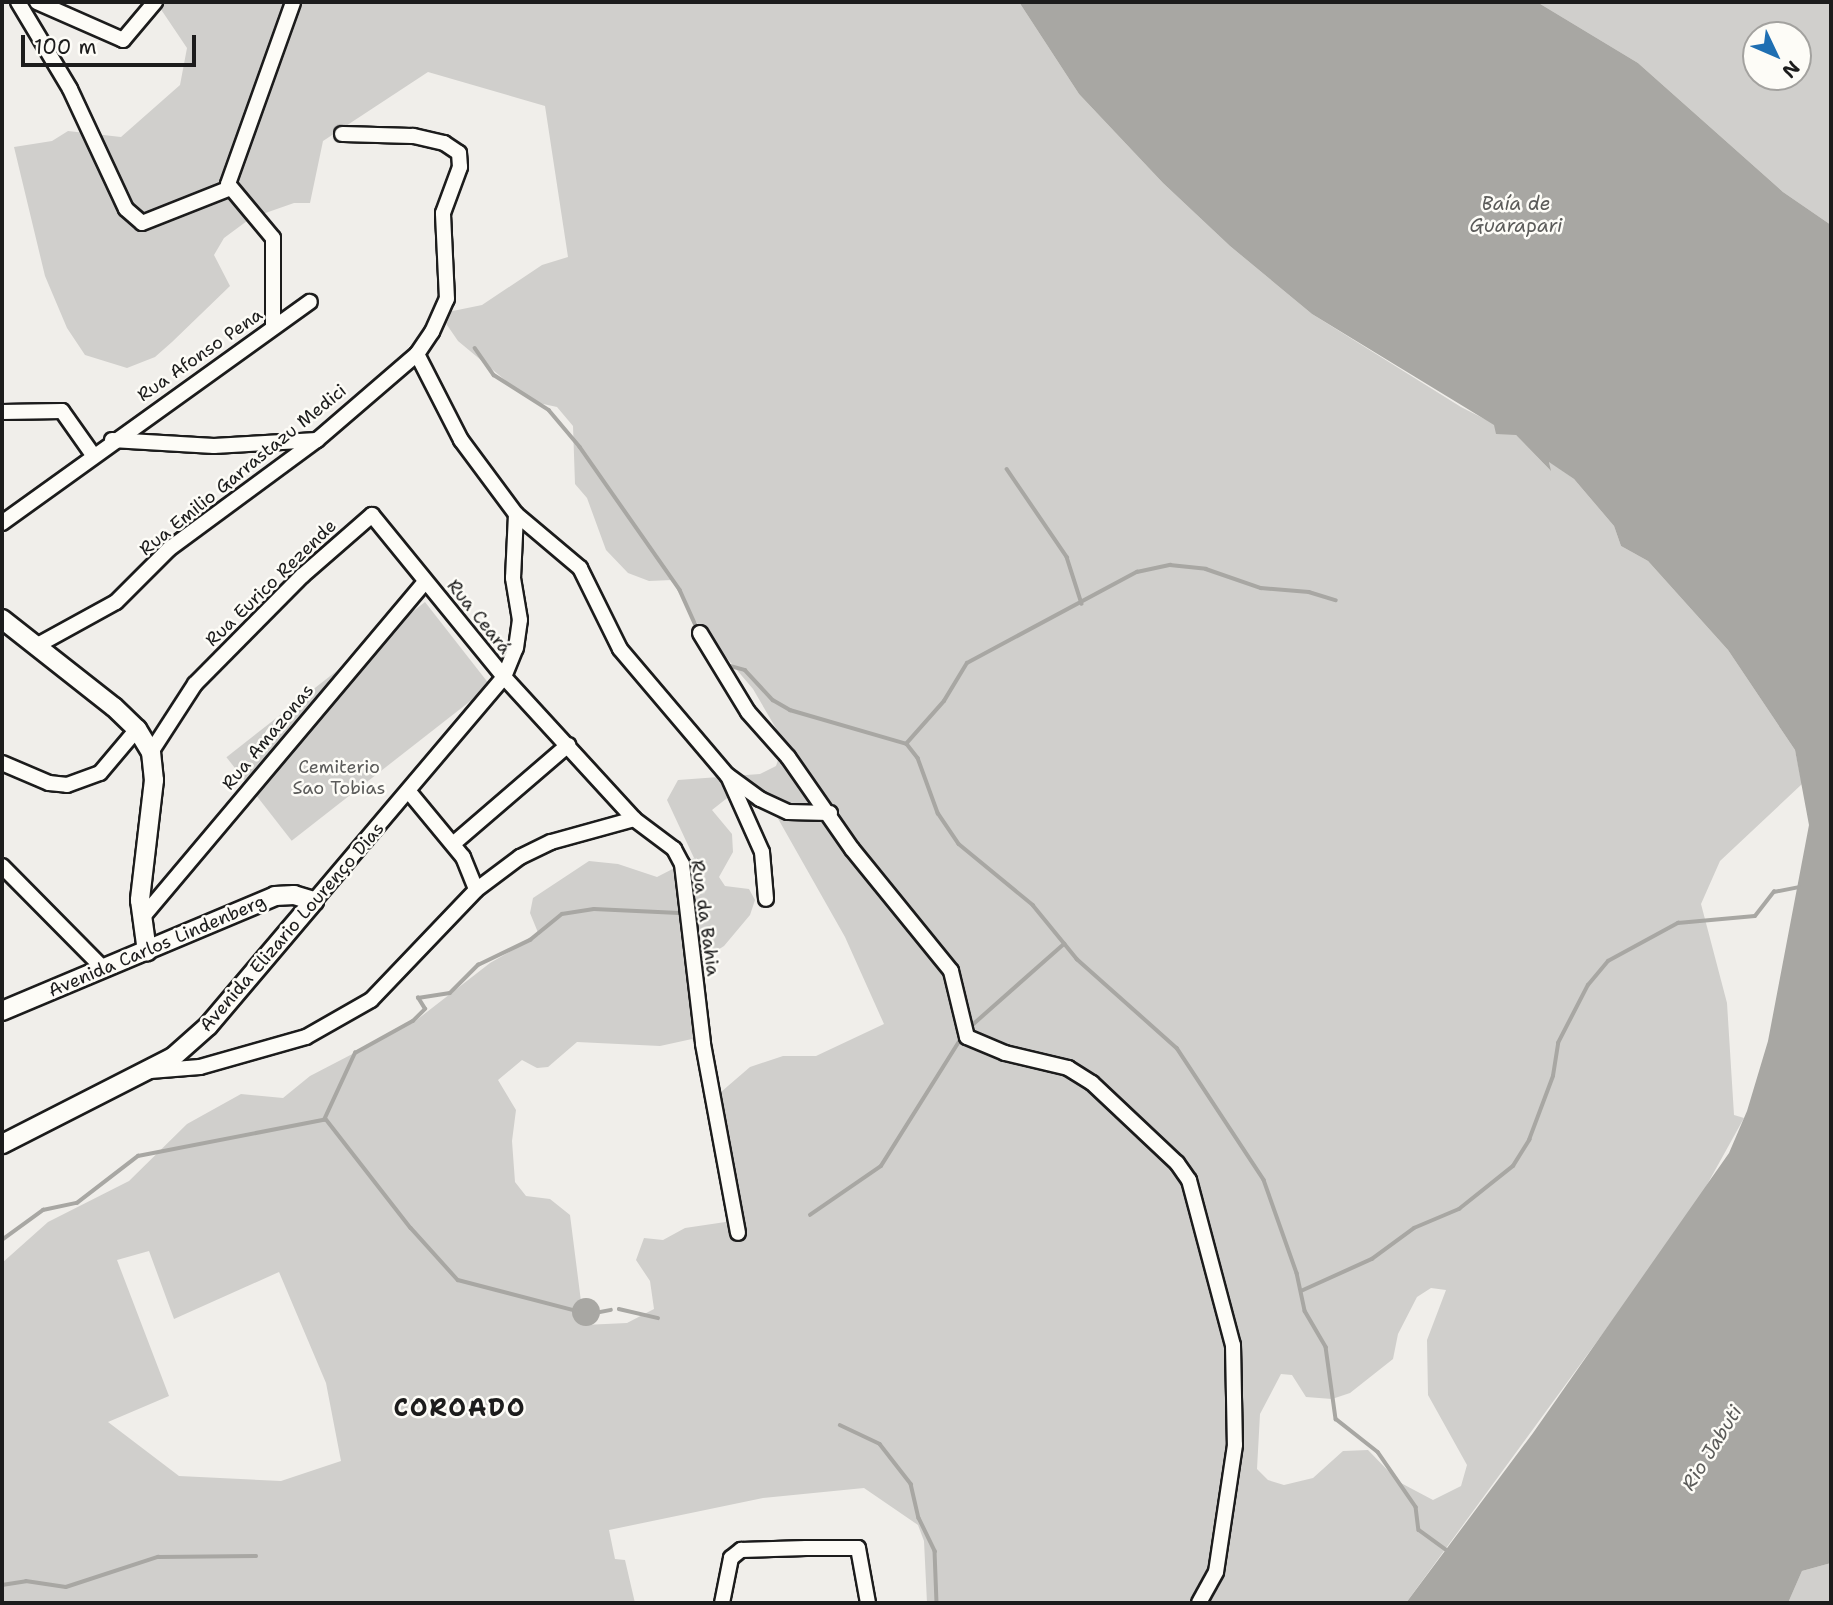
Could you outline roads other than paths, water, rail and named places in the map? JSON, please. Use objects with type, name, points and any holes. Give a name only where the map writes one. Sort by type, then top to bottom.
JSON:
[{"type":"street","points":[[18,2],[70,89],[126,209],[142,223],[228,189]]},
{"type":"street","points":[[37,2],[120,40],[128,37],[155,2]]},
{"type":"street","points":[[228,189],[231,168],[293,2]]},
{"type":"street","points":[[342,134],[414,136],[444,143],[458,153],[460,167],[443,213],[446,299],[417,354],[461,440],[516,514],[580,568],[620,649],[727,775],[760,799],[788,812],[830,813]]},
{"type":"street","points":[[228,189],[273,238],[272,327]]},
{"type":"street","name":"Rua Afonso Pena","points":[[2,523],[112,440],[310,302]]},
{"type":"street","name":"Rua Emilio Garrastazu Medici","points":[[36,646],[116,602],[169,549],[317,440],[417,354]]},
{"type":"street","points":[[2,412],[62,411],[93,455]]},
{"type":"street","points":[[112,440],[214,446],[317,440]]},
{"type":"street","name":"Avenida Elizario Lourenço Dias","points":[[2,1144],[173,1057],[208,1026],[410,793],[503,677],[516,648],[520,620],[513,578],[516,514]]},
{"type":"street","name":"Rua Eurico Rezende","points":[[151,752],[195,684],[302,576],[372,515],[425,582]]},
{"type":"street","name":"Rua Ceará","points":[[425,582],[503,677]]},
{"type":"street","name":"Rua Amazonas","points":[[141,919],[425,582]]},
{"type":"street","points":[[2,619],[137,729],[151,752],[154,779],[141,919],[147,952]]},
{"type":"street","points":[[700,633],[748,712],[830,813],[852,849],[951,971],[967,1037],[1068,1068],[1092,1083],[1177,1163],[1189,1180],[1233,1345],[1235,1445],[1216,1572],[1199,1603]]},
{"type":"street","name":"Rua da Bahia","points":[[503,677],[634,819],[674,849],[682,864],[703,1044],[738,1233]]},
{"type":"street","points":[[2,763],[49,783],[67,785],[100,773],[137,729]]},
{"type":"street","points":[[453,844],[568,746]]},
{"type":"street","points":[[727,775],[762,852],[766,899]]},
{"type":"street","points":[[410,793],[463,857],[475,890]]},
{"type":"street","points":[[145,1072],[200,1067],[306,1037],[371,999],[475,890],[520,856],[551,842],[634,819]]},
{"type":"street","points":[[2,866],[23,892],[103,968]]},
{"type":"street","name":"Avenida Carlos Lindenberg","points":[[2,1012],[275,896],[294,895],[314,901]]},
{"type":"street","points":[[722,1603],[731,1558],[741,1550],[858,1548],[868,1603]]},
{"type":"water","name":"Baía de Guarapari","points":[[1019,2],[1537,2],[1638,63],[1783,192],[1831,225],[1831,1563],[1802,1571],[1788,1603],[1406,1603],[1533,1433],[1729,1153],[1747,1111],[1768,1041],[1809,825],[1795,750],[1728,650],[1648,561],[1621,546],[1614,526],[1574,479],[1549,462],[1551,471],[1516,435],[1496,434],[1494,425],[1312,314],[1230,246],[1163,183],[1079,94]]},
{"type":"water","points":[[586,1298],[596,1302],[600,1312],[596,1322],[586,1326],[576,1322],[572,1312],[576,1302]]},
{"type":"waterway","points":[[475,348],[494,375],[549,410],[580,447],[680,590],[698,630]]},
{"type":"waterway","points":[[1007,469],[1067,557],[1082,604]]},
{"type":"waterway","points":[[906,744],[944,701],[967,663],[1137,572],[1170,565],[1206,569],[1261,588],[1309,592],[1336,600]]},
{"type":"waterway","points":[[723,664],[745,670],[773,700],[790,710],[907,744],[918,758],[938,813],[959,844],[1033,905],[1077,959],[1177,1048],[1264,1180],[1297,1273],[1305,1311],[1326,1347],[1336,1419],[1378,1452],[1416,1507],[1419,1530],[1448,1551]]},
{"type":"waterway","points":[[1301,1291],[1372,1259],[1414,1228],[1459,1209],[1513,1166],[1529,1140],[1553,1076],[1558,1043],[1588,985],[1608,961],[1678,923],[1755,916],[1774,892],[1799,887]]},
{"type":"waterway","points":[[2,1240],[43,1210],[77,1203],[138,1156],[324,1120],[355,1053],[413,1021],[425,1009],[418,998],[450,993],[478,965],[530,940],[562,914],[594,909],[679,913]]},
{"type":"waterway","points":[[969,1028],[1064,944]]},
{"type":"waterway","points":[[810,1215],[881,1166],[962,1037]]},
{"type":"waterway","points":[[326,1119],[411,1228],[458,1280],[577,1311]]},
{"type":"waterway","points":[[619,1309],[658,1318]]},
{"type":"waterway","points":[[595,1313],[611,1310]]},
{"type":"waterway","points":[[840,1425],[880,1444],[911,1484],[919,1518],[935,1551],[937,1603]]},
{"type":"waterway","points":[[2,1585],[26,1581],[66,1587],[158,1557],[256,1556]]},
{"type":"district","name":"COROADO","points":[[460,1409]]},
{"type":"park label","name":"Cemiterio Sao Tobias","points":[[339,778]]},
{"type":"water label","name":"Rio Jabuti","points":[[1712,1448]]}]
